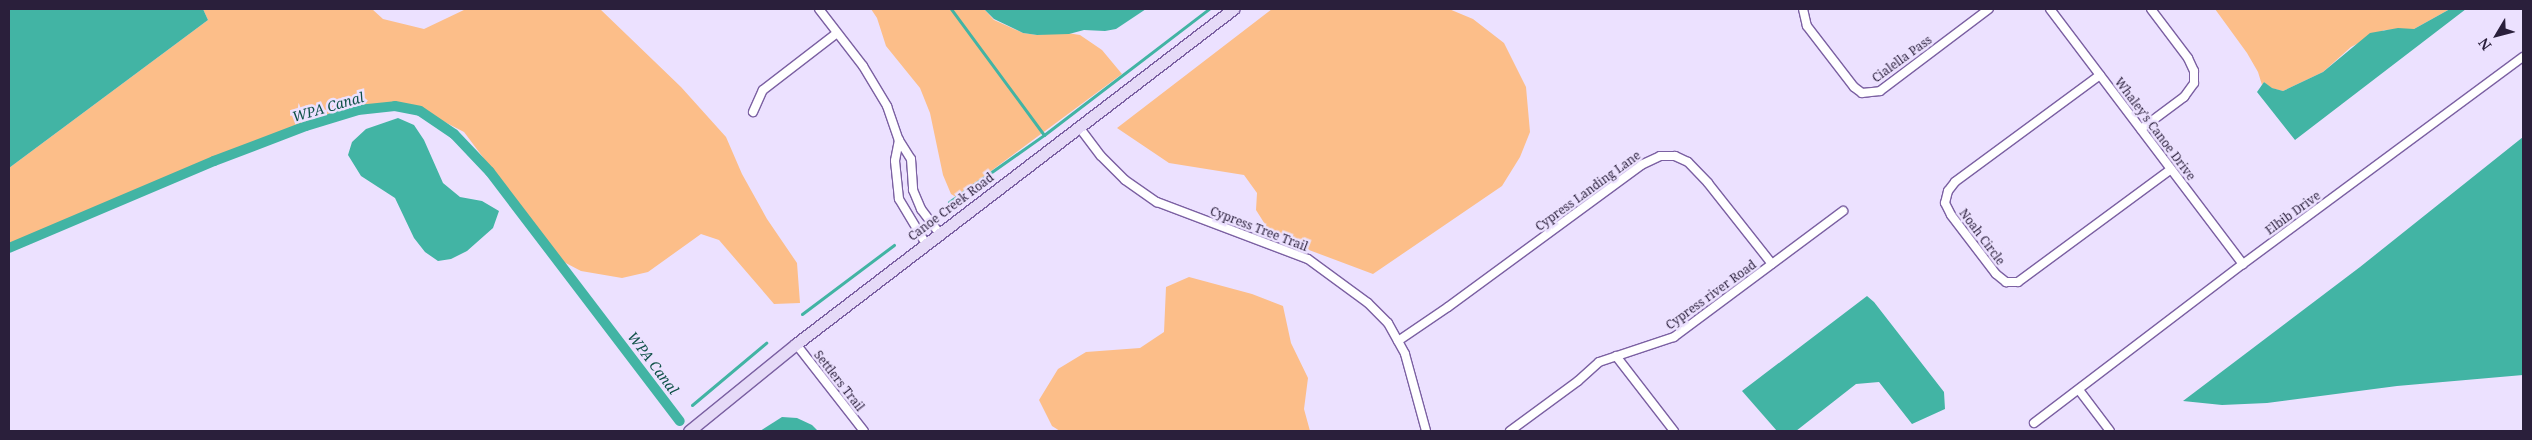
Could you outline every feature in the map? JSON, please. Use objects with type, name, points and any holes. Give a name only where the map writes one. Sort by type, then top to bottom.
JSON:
[{"type":"main road","name":"Canoe Creek Road","points":[[689,431],[796,344],[1233,9]]},
{"type":"street","points":[[819,9],[863,66],[887,106],[899,140],[911,159],[913,190],[921,209],[940,234]]},
{"type":"street","name":"Cialella Pass","points":[[1803,9],[1807,26],[1854,87],[1862,93],[1880,91],[1989,9]]},
{"type":"street","name":"Whaley's Canoe Drive","points":[[2050,9],[2243,264]]},
{"type":"street","points":[[2141,129],[2184,97],[2194,83],[2194,70],[2188,58],[2150,9]]},
{"type":"street","points":[[753,112],[763,90],[837,32]]},
{"type":"street","name":"Elbib Drive","points":[[2034,423],[2243,264],[2523,57]]},
{"type":"street","name":"Noah Circle","points":[[2100,75],[1955,182],[1948,191],[1945,203],[1951,215],[1996,274],[2006,282],[2018,282],[2171,169]]},
{"type":"street","name":"Cypress Tree Trail","points":[[1079,127],[1101,156],[1125,180],[1157,202],[1308,258],[1368,303],[1388,323],[1405,354],[1426,431]]},
{"type":"street","points":[[899,140],[895,161],[899,199],[926,244]]},
{"type":"street","name":"Cypress Landing Lane","points":[[1398,341],[1448,307],[1640,165],[1660,156],[1676,156],[1688,162],[1708,182],[1772,264]]},
{"type":"street","name":"Cypress river Road","points":[[1510,431],[1599,362],[1674,337],[1843,211]]},
{"type":"street","name":"Settlers Trail","points":[[796,344],[864,431]]},
{"type":"street","points":[[1616,356],[1674,431]]},
{"type":"street","points":[[2079,390],[2110,431]]},
{"type":"shaded area","points":[[9,9],[203,9],[208,20],[9,168]]},
{"type":"shaded area","points":[[203,9],[372,9],[383,19],[424,29],[466,9],[600,9],[681,87],[726,137],[742,174],[767,219],[797,263],[800,303],[774,304],[719,240],[701,234],[648,272],[622,278],[581,271],[560,260],[464,132],[410,104],[338,111],[168,178],[9,247],[9,168],[208,20]]},
{"type":"shaded area","points":[[871,9],[984,9],[994,20],[1023,33],[1037,35],[1061,32],[1080,35],[1102,50],[1122,74],[956,197],[951,194],[943,175],[930,113],[920,88],[886,46],[877,18]]},
{"type":"shaded area","points":[[984,9],[1146,9],[1116,29],[1037,35],[1023,33],[994,19]]},
{"type":"shaded area","points":[[1272,9],[1449,9],[1473,19],[1504,43],[1526,87],[1530,132],[1520,157],[1502,186],[1373,274],[1293,244],[1268,229],[1256,210],[1257,193],[1244,175],[1169,163],[1117,128]]},
{"type":"shaded area","points":[[2215,9],[2450,9],[2414,29],[2384,30],[2351,47],[2323,72],[2283,91],[2271,88],[2264,82],[2262,85],[2258,72],[2247,53]]},
{"type":"shaded area","points":[[2450,9],[2466,9],[2295,140],[2257,92],[2264,82],[2272,88],[2283,91],[2323,72],[2370,33],[2398,28],[2414,29]]},
{"type":"shaded area","points":[[398,118],[414,125],[424,140],[443,183],[460,197],[482,201],[499,211],[493,228],[467,251],[451,259],[438,261],[425,252],[414,238],[395,198],[361,176],[348,155],[352,142],[366,129]]},
{"type":"shaded area","points":[[2523,137],[2523,375],[2397,386],[2267,403],[2222,405],[2183,401],[2360,267]]},
{"type":"shaded area","points":[[1189,277],[1252,294],[1283,306],[1291,343],[1308,378],[1304,409],[1310,431],[1060,431],[1052,426],[1039,400],[1058,369],[1086,352],[1140,348],[1164,332],[1166,287]]},
{"type":"shaded area","points":[[1867,296],[1874,302],[1944,392],[1945,409],[1912,424],[1879,382],[1856,384],[1796,431],[1777,431],[1742,391]]},
{"type":"shaded area","points":[[782,417],[797,418],[812,425],[818,431],[760,431]]},
{"type":"waterway","points":[[949,202],[1044,135],[951,9]]},
{"type":"waterway","points":[[1044,135],[1209,9]]},
{"type":"waterway","name":"WPA Canal","points":[[9,248],[214,161],[306,126],[358,110],[395,106],[420,111],[454,134],[490,172],[680,421]]},
{"type":"waterway","points":[[802,314],[894,245]]},
{"type":"waterway","points":[[692,405],[766,343]]}]
